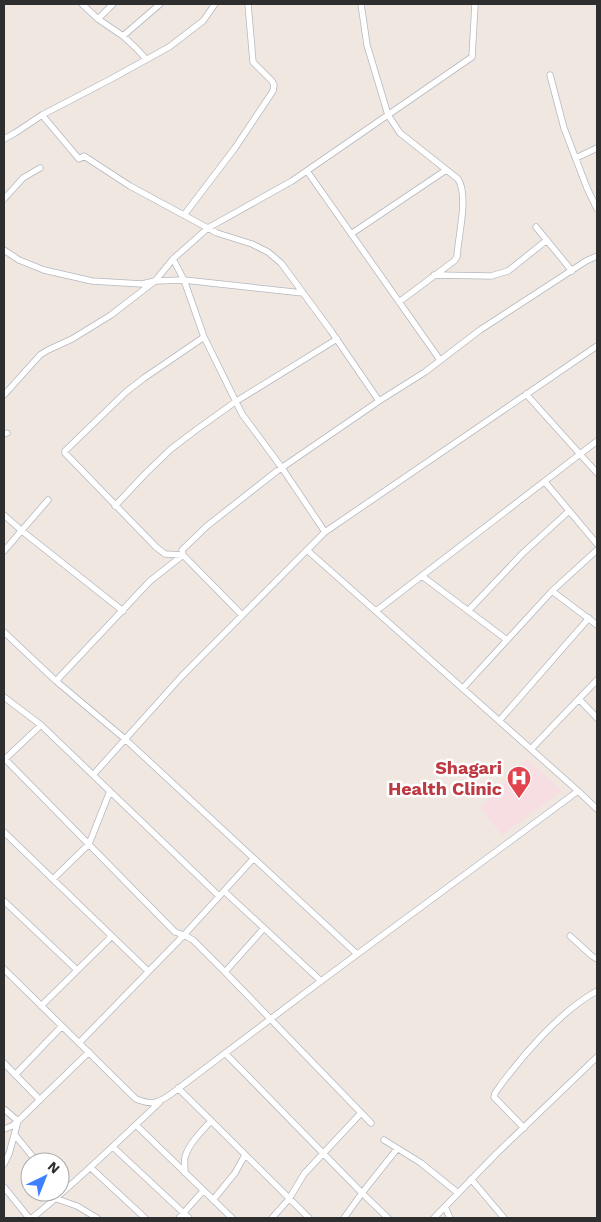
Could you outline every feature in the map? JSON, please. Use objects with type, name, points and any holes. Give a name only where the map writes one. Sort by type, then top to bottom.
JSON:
[{"type":"street","points":[[82,4],[124,36],[146,59]]},
{"type":"street","points":[[98,18],[113,4]]},
{"type":"street","points":[[124,36],[160,4]]},
{"type":"street","points":[[4,139],[42,115],[169,47],[203,21],[215,4]]},
{"type":"street","points":[[184,215],[235,148],[274,91],[272,81],[253,62],[248,4]]},
{"type":"street","points":[[361,4],[367,46],[388,114],[400,133],[458,178],[461,184],[463,206],[457,257],[399,302]]},
{"type":"street","points":[[4,395],[40,356],[48,350],[72,339],[111,314],[154,281],[173,259],[208,228],[292,181],[472,57],[476,4]]},
{"type":"street","points":[[550,75],[564,128],[597,210]]},
{"type":"street","points":[[42,115],[79,160],[84,156],[130,186],[217,234],[252,244],[268,252],[281,264],[303,293],[379,401]]},
{"type":"street","points":[[576,158],[597,148]]},
{"type":"street","points":[[4,199],[23,178],[40,168]]},
{"type":"street","points":[[351,234],[446,170]]},
{"type":"street","points":[[307,171],[440,360]]},
{"type":"street","points":[[536,227],[572,271]]},
{"type":"street","points":[[434,276],[491,276],[508,271],[547,240]]},
{"type":"street","points":[[4,250],[19,260],[44,270],[92,281],[142,284],[154,281],[184,280],[303,293]]},
{"type":"street","points":[[242,615],[183,555],[182,550],[207,526],[282,468],[379,401],[425,372],[480,330],[586,261],[597,256]]},
{"type":"street","points":[[173,259],[184,280],[204,337],[242,414],[282,468],[325,532]]},
{"type":"street","points":[[183,555],[165,554],[156,547],[115,506],[65,451],[138,382],[204,337]]},
{"type":"street","points":[[115,506],[171,449],[196,430],[236,402],[337,339]]},
{"type":"street","points":[[93,775],[181,677],[325,532],[597,346]]},
{"type":"street","points":[[526,394],[597,473]]},
{"type":"street","points":[[376,611],[597,441]]},
{"type":"street","points":[[545,482],[597,544]]},
{"type":"street","points":[[4,551],[48,500]]},
{"type":"street","points":[[468,611],[523,553],[569,511]]},
{"type":"street","points":[[4,514],[22,531],[123,611]]},
{"type":"street","points":[[307,550],[597,809]]},
{"type":"street","points":[[463,688],[552,591],[597,550]]},
{"type":"street","points":[[56,680],[150,581],[183,555]]},
{"type":"street","points":[[422,576],[507,640]]},
{"type":"street","points":[[552,591],[597,625]]},
{"type":"street","points":[[499,721],[588,618]]},
{"type":"street","points":[[4,632],[56,680],[125,739],[357,954]]},
{"type":"street","points":[[531,749],[597,680]]},
{"type":"street","points":[[4,697],[41,725],[110,792],[321,981]]},
{"type":"street","points":[[579,699],[597,718]]},
{"type":"street","points":[[41,725],[4,760],[175,932],[193,940],[371,1123]]},
{"type":"street","points":[[70,1185],[91,1168],[178,1088],[578,791]]},
{"type":"street","points":[[53,879],[89,844],[110,792]]},
{"type":"street","points":[[4,832],[148,971]]},
{"type":"street","points":[[79,1043],[184,935],[254,859]]},
{"type":"street","points":[[4,901],[77,970]]},
{"type":"street","points":[[225,972],[264,928]]},
{"type":"street","points":[[41,1006],[112,936]]},
{"type":"street","points":[[570,936],[592,956],[597,958]]},
{"type":"street","points":[[4,969],[136,1099],[146,1103],[163,1100]]},
{"type":"street","points":[[524,1128],[494,1097],[494,1093],[550,1027],[576,1005],[597,991]]},
{"type":"street","points":[[15,1075],[62,1026]]},
{"type":"street","points":[[4,1129],[18,1121],[89,1052]]},
{"type":"street","points":[[225,1053],[388,1218]]},
{"type":"street","points":[[434,1218],[471,1179],[597,1057]]},
{"type":"street","points":[[4,1063],[40,1100]]},
{"type":"street","points":[[178,1088],[309,1218]]},
{"type":"street","points":[[4,1109],[18,1121]]},
{"type":"street","points":[[272,1218],[289,1198],[304,1174],[361,1113]]},
{"type":"street","points":[[4,1164],[9,1154],[18,1121]]},
{"type":"street","points":[[185,1173],[185,1158],[194,1140],[211,1121]]},
{"type":"street","points":[[136,1125],[232,1218]]},
{"type":"street","points":[[15,1135],[29,1152]]},
{"type":"street","points":[[384,1140],[421,1163],[458,1193]]},
{"type":"street","points":[[114,1146],[181,1216],[189,1218]]},
{"type":"street","points":[[344,1218],[397,1149]]},
{"type":"street","points":[[213,1200],[235,1173],[245,1155]]},
{"type":"street","points":[[175,1163],[185,1158]]},
{"type":"street","points":[[91,1168],[145,1218]]},
{"type":"street","points":[[471,1179],[504,1218]]},
{"type":"street","points":[[4,1187],[31,1218],[52,1202]]},
{"type":"street","points":[[181,1216],[203,1191]]},
{"type":"street","points":[[65,1202],[77,1206],[97,1218]]},
{"type":"street","points":[[445,1207],[450,1218]]},
{"type":"shaded area","name":"Shagari Health Clinic","points":[[527,759],[562,791],[502,835],[480,808]]},
{"type":"place","name":"Shagari Health Clinic","points":[[519,799]]}]
